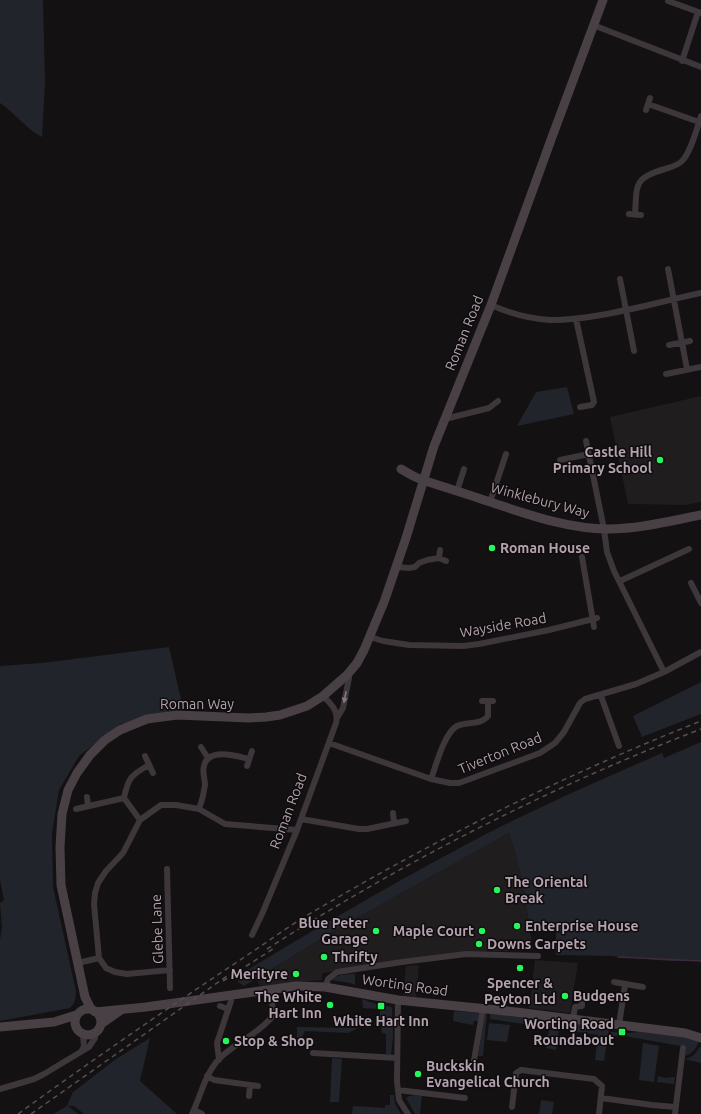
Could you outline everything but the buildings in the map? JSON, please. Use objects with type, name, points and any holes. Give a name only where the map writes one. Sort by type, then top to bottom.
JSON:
[{"type":"street","name":"Roman Road","points":[[323,696],[347,675],[357,663],[370,637],[396,567],[422,480],[444,417],[491,305],[603,0]]},
{"type":"street","points":[[668,1],[700,12],[682,61]]},
{"type":"street","points":[[593,25],[682,61],[701,67]]},
{"type":"street","points":[[648,104],[699,122]]},
{"type":"street","points":[[635,215],[640,180],[645,176],[677,165],[683,160],[688,151],[701,116]]},
{"type":"street","points":[[668,269],[687,369]]},
{"type":"street","points":[[620,279],[634,351]]},
{"type":"street","points":[[491,305],[517,314],[535,318],[549,320],[576,319],[701,293]]},
{"type":"street","points":[[576,319],[594,402],[592,405],[580,409],[579,400]]},
{"type":"street","points":[[669,345],[690,340]]},
{"type":"street","points":[[666,374],[701,367]]},
{"type":"street","points":[[444,417],[449,418],[489,408],[498,401]]},
{"type":"street","points":[[586,442],[604,529],[607,552],[664,672]]},
{"type":"street","points":[[490,502],[506,454]]},
{"type":"street","points":[[560,460],[589,454]]},
{"type":"street","name":"Winklebury Way","points":[[401,469],[422,480],[490,502],[561,523],[587,528],[628,528],[660,524],[701,515]]},
{"type":"street","points":[[457,491],[459,475],[464,469]]},
{"type":"street","points":[[620,582],[689,549]]},
{"type":"street","points":[[439,558],[440,550]]},
{"type":"street","points":[[582,557],[595,618],[594,627]]},
{"type":"street","points":[[396,567],[415,567],[427,560],[439,558],[446,561]]},
{"type":"street","points":[[691,583],[701,603]]},
{"type":"street","name":"Wayside Road","points":[[370,637],[383,641],[409,645],[463,646],[549,630],[595,618]]},
{"type":"street","name":"Tiverton Road","points":[[329,743],[431,779],[450,783],[459,783],[540,753],[555,743],[564,732],[580,703],[585,700],[636,684],[664,672],[701,652]]},
{"type":"street","name":"Roman Road","points":[[252,935],[265,915],[337,718],[343,708],[349,678],[347,675]]},
{"type":"street","points":[[323,696],[336,711],[337,718]]},
{"type":"street","name":"Roman Way","points":[[86,1012],[85,996],[61,885],[60,847],[62,814],[68,790],[90,754],[105,740],[120,730],[147,719],[177,715],[266,717],[297,710],[323,696]]},
{"type":"street","points":[[601,696],[618,746]]},
{"type":"street","points":[[431,779],[439,754],[450,731],[457,726],[484,721],[488,716],[488,701]]},
{"type":"street","points":[[607,738],[614,735]]},
{"type":"street","points":[[202,747],[208,758]]},
{"type":"street","points":[[247,766],[252,752]]},
{"type":"street","points":[[199,809],[205,785],[204,766],[208,758],[221,754],[232,754],[249,759]]},
{"type":"street","points":[[145,756],[153,773]]},
{"type":"street","points":[[140,820],[124,798],[127,783],[132,777],[149,764]]},
{"type":"street","points":[[87,797],[88,806]]},
{"type":"street","points":[[76,809],[124,798]]},
{"type":"street","points":[[170,970],[127,974],[115,972],[106,968],[99,958],[94,904],[98,883],[106,871],[123,852],[140,820],[161,805],[176,805],[199,809],[225,824],[297,830]]},
{"type":"street","points":[[393,813],[394,823]]},
{"type":"street","points":[[301,819],[359,829],[367,829],[406,821]]},
{"type":"street","name":"Glebe Lane","points":[[167,869],[170,988]]},
{"type":"street","points":[[325,987],[328,979],[337,972],[402,962],[466,954],[538,956]]},
{"type":"street","points":[[78,963],[99,958]]},
{"type":"street","points":[[614,982],[643,987]]},
{"type":"street","points":[[619,1025],[625,985]]},
{"type":"street","name":"Worting Road","points":[[0,1027],[54,1022],[86,1012],[122,1010],[296,986],[325,987],[398,1000],[685,1033],[701,1038]]},
{"type":"street","points":[[202,1114],[193,1112],[207,1076],[219,1060],[272,1017],[273,1014],[270,989]]},
{"type":"street","points":[[398,1000],[398,1090],[400,1100],[408,1114]]},
{"type":"street","points":[[219,1060],[217,1043],[231,1001]]},
{"type":"street","points":[[573,1019],[575,1007],[582,1006],[582,1003]]},
{"type":"street","points":[[220,1006],[228,1009]]},
{"type":"street","points":[[474,1060],[483,1009]]},
{"type":"street","name":"Worting Road","points":[[98,1028],[122,1010]]},
{"type":"street","points":[[0,1089],[34,1079],[89,1047],[95,1038],[100,1017],[86,1012],[74,1021],[80,1032],[84,1047],[82,1050]]},
{"type":"street","name":"Worting Road","points":[[54,1022],[80,1032]]},
{"type":"street","points":[[80,1032],[92,1034],[98,1028]]},
{"type":"street","name":"Worting Road","points":[[685,1033],[701,1032]]},
{"type":"street","points":[[675,1114],[683,1048]]},
{"type":"street","points":[[313,1053],[397,1058]]},
{"type":"street","points":[[512,1107],[516,1073],[522,1070],[594,1079],[602,1086],[599,1114]]},
{"type":"street","points":[[207,1076],[214,1080],[258,1086]]},
{"type":"street","points":[[249,1096],[250,1085]]},
{"type":"street","points":[[398,1090],[465,1098]]},
{"type":"street","points":[[601,1098],[645,1105],[675,1107]]},
{"type":"shaded area","points":[[0,0],[43,0],[45,82],[42,137],[31,130],[0,103]]},
{"type":"shaded area","points":[[567,387],[574,414],[517,426],[536,392]]},
{"type":"shaded area","name":"Castle Hill Primary School","points":[[701,396],[701,502],[685,505],[628,504],[610,417]]},
{"type":"shaded area","points":[[169,647],[183,708],[121,724],[79,756],[59,790],[52,833],[53,887],[76,991],[74,1002],[70,1008],[0,1021],[0,940],[2,927],[0,903],[4,900],[0,880],[0,666],[42,663]]},
{"type":"shaded area","points":[[701,682],[701,714],[642,737],[633,716]]},
{"type":"shaded area","points":[[701,742],[701,961],[669,961],[611,956],[556,955],[556,929],[530,929],[524,890],[509,833],[339,928],[244,986],[238,982],[239,975],[331,920],[486,834],[551,802],[662,753],[664,758]]},
{"type":"shaded area","points":[[509,833],[524,890],[533,950],[467,952],[322,973],[322,980],[260,986],[256,979],[339,928]]},
{"type":"shaded area","points":[[535,960],[578,963],[570,1013],[529,1008]]},
{"type":"shaded area","points":[[419,965],[416,997],[403,995],[406,966]]},
{"type":"shaded area","points":[[355,974],[355,985],[331,980],[339,975]]},
{"type":"shaded area","points":[[362,999],[376,1004],[392,1007],[393,1037],[391,1055],[386,1054],[386,1034],[382,1033],[380,1009],[363,1008]]},
{"type":"shaded area","points":[[454,1011],[480,1013],[480,1021],[474,1021],[473,1025],[453,1021]]},
{"type":"shaded area","points":[[485,1014],[487,1014],[483,1056],[478,1056]]},
{"type":"shaded area","points":[[490,1014],[598,1025],[609,1029],[604,1061],[595,1060],[598,1035],[490,1019]]},
{"type":"shaded area","points":[[489,1023],[510,1025],[507,1042],[487,1040]]},
{"type":"shaded area","points":[[297,1027],[358,1028],[348,1033],[305,1031],[298,1046]]},
{"type":"shaded area","points":[[549,1030],[559,1031],[556,1050],[546,1048]]},
{"type":"shaded area","points":[[611,1032],[639,1032],[688,1037],[699,1041],[693,1052],[685,1056],[686,1047],[625,1036],[611,1036]]},
{"type":"shaded area","points":[[150,1038],[140,1081],[177,1114],[84,1114],[74,1106],[68,1106],[78,1114],[53,1114],[67,1106],[73,1092],[116,1059]]},
{"type":"shaded area","points":[[643,1043],[659,1046],[654,1082],[639,1080]]},
{"type":"shaded area","points":[[700,1047],[701,1063],[684,1059],[692,1056]]},
{"type":"shaded area","points":[[332,1058],[342,1059],[339,1102],[330,1102]]},
{"type":"shaded area","points":[[658,1076],[665,1078],[675,1077],[674,1084],[657,1082]]},
{"type":"shaded area","points":[[390,1095],[394,1095],[395,1104],[401,1114],[352,1114],[353,1106],[385,1108],[385,1105],[390,1105]]},
{"type":"shaded area","points":[[416,1095],[422,1096],[420,1114],[415,1114],[406,1098]]},
{"type":"shaded area","points":[[541,1100],[554,1102],[552,1114],[539,1114]]},
{"type":"waterway","points":[[618,957],[701,961]]},
{"type":"railway","points":[[18,1114],[128,1036],[289,927],[354,888],[402,861],[499,811],[599,764],[701,721]]},
{"type":"railway","points":[[267,949],[371,886],[478,828],[589,776],[701,729]]},
{"type":"railway","points":[[223,981],[273,949]]},
{"type":"railway","points":[[31,1114],[227,976]]},
{"type":"place","name":"Castle Hill Primary School","points":[[660,460]]},
{"type":"place","name":"Roman House","points":[[492,548]]},
{"type":"place","name":"The Oriental Break","points":[[497,890]]},
{"type":"place","name":"Enterprise House","points":[[517,926]]},
{"type":"place","name":"Blue Peter Garage","points":[[376,931]]},
{"type":"place","name":"Maple Court","points":[[482,931]]},
{"type":"place","name":"Downs Carpets","points":[[479,944]]},
{"type":"place","name":"Thrifty","points":[[324,957]]},
{"type":"place","name":"Spencer & Peyton Ltd","points":[[520,968]]},
{"type":"place","name":"Merityre","points":[[296,974]]},
{"type":"place","name":"Budgens","points":[[565,996]]},
{"type":"place","name":"The White Hart Inn","points":[[330,1005]]},
{"type":"place","name":"White Hart Inn","points":[[381,1006]]},
{"type":"place","name":"Worting Road Roundabout","points":[[622,1032]]},
{"type":"place","name":"Stop & Shop","points":[[226,1041]]},
{"type":"place","name":"Buckskin Evangelical Church","points":[[418,1074]]}]
